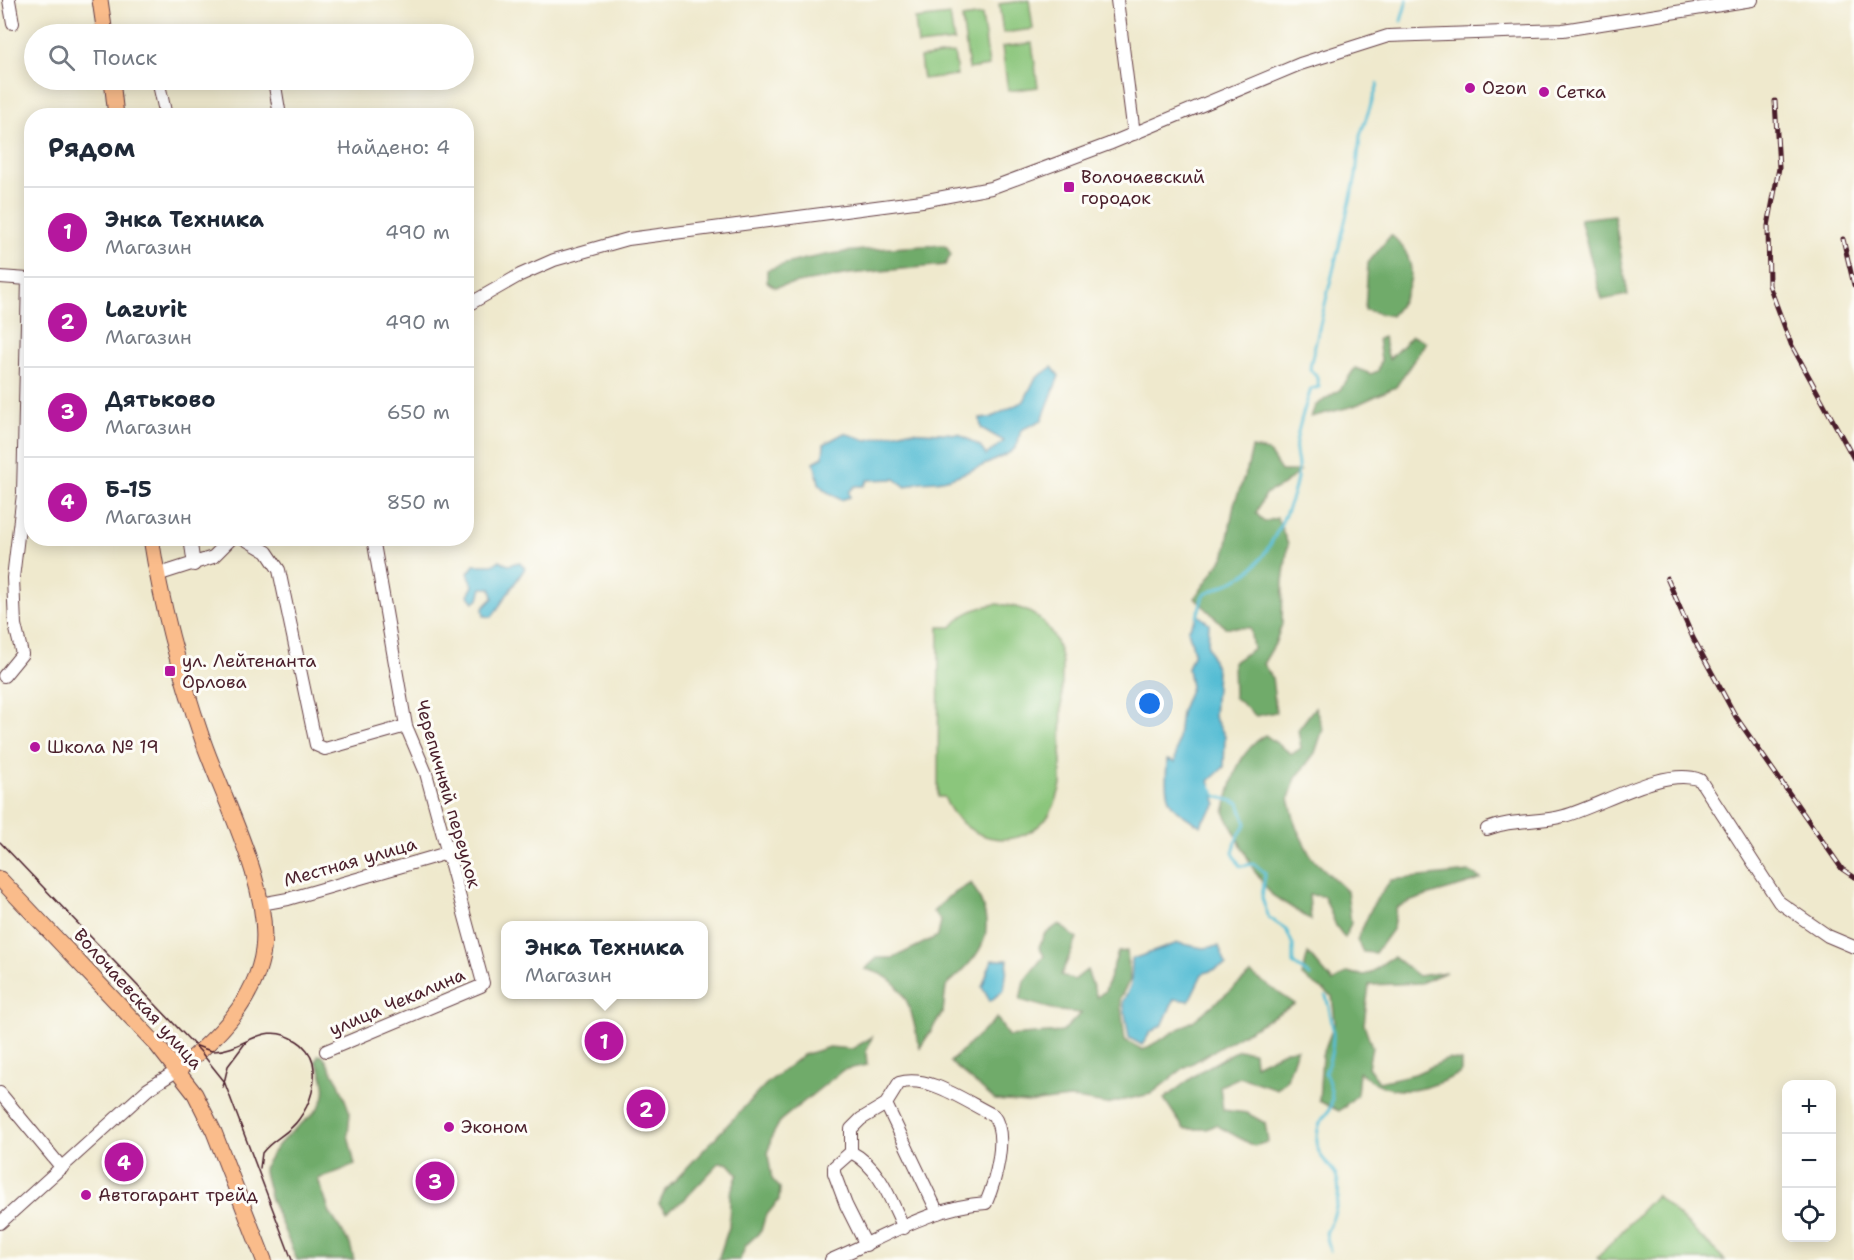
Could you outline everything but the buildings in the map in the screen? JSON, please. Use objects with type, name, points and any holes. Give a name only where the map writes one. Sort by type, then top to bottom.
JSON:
[{"type":"main road","points":[[100,0],[104,24]]},
{"type":"main road","points":[[113,90],[115,108]]},
{"type":"main road","points":[[152,546],[165,618],[180,670],[204,742],[253,871],[261,904],[263,952],[249,993],[221,1030],[178,1070]]},
{"type":"main road","name":"Волочаевская улица","points":[[0,879],[178,1070],[195,1094],[214,1132],[264,1260]]},
{"type":"street","points":[[9,0],[13,23]]},
{"type":"street","points":[[1117,0],[1134,134]]},
{"type":"street","points":[[474,301],[520,275],[554,260],[628,239],[959,194],[1011,181],[1134,134],[1300,64],[1388,36],[1563,30],[1752,0]]},
{"type":"street","points":[[160,90],[164,108]]},
{"type":"street","points":[[276,90],[279,108]]},
{"type":"street","points":[[0,277],[24,279]]},
{"type":"street","points":[[4,676],[22,654],[15,625],[13,578],[23,494],[24,451]]},
{"type":"street","points":[[191,546],[194,565]]},
{"type":"street","points":[[157,575],[194,565],[213,557],[224,546]]},
{"type":"street","points":[[257,546],[267,552],[279,570],[312,740],[319,747],[325,748],[406,726]]},
{"type":"street","name":"Черепичный переулок","points":[[374,546],[406,726],[426,773],[483,977],[481,986]]},
{"type":"street","points":[[0,581],[13,578]]},
{"type":"street","points":[[1487,829],[1499,824],[1565,816],[1667,778],[1691,776],[1701,780],[1779,902],[1827,936],[1854,947]]},
{"type":"street","name":"Местная улица","points":[[261,904],[355,881],[447,853]]},
{"type":"street","name":"улица Чекалина","points":[[326,1051],[481,986]]},
{"type":"street","points":[[0,1223],[147,1089],[178,1070]]},
{"type":"street","points":[[831,1260],[938,1213],[964,1204],[986,1203],[996,1178],[999,1156],[997,1120],[993,1115],[924,1081],[911,1080],[899,1083],[886,1104],[861,1119],[851,1129],[848,1156]]},
{"type":"street","points":[[0,1093],[62,1168]]},
{"type":"street","points":[[886,1104],[938,1213]]},
{"type":"street","points":[[866,1245],[846,1205],[834,1173],[834,1167],[848,1156],[861,1157],[882,1183],[904,1228]]},
{"type":"green space","points":[[1029,0],[1033,29],[1003,33],[999,4]]},
{"type":"green space","points":[[950,15],[954,41],[918,45],[915,19]]},
{"type":"green space","points":[[982,15],[989,66],[969,69],[962,18]]},
{"type":"green space","points":[[1032,43],[1038,87],[1008,91],[1002,47]]},
{"type":"green space","points":[[954,53],[957,75],[923,79],[920,58]]},
{"type":"green space","points":[[1614,215],[1628,295],[1602,300],[1580,219]]},
{"type":"green space","points":[[1391,235],[1407,255],[1411,275],[1405,296],[1391,316],[1365,310],[1368,263]]},
{"type":"green space","points":[[941,245],[947,247],[951,255],[945,265],[849,274],[775,287],[767,282],[767,270],[810,258],[875,249]]},
{"type":"green space","points":[[1412,336],[1426,342],[1396,387],[1354,406],[1311,417],[1315,406],[1341,389],[1355,368],[1371,374],[1378,371],[1381,360],[1378,339],[1383,337],[1389,359]]},
{"type":"green space","points":[[1252,448],[1268,451],[1281,471],[1300,471],[1283,485],[1265,494],[1256,513],[1264,522],[1277,518],[1288,544],[1283,582],[1282,624],[1275,644],[1263,664],[1272,677],[1276,712],[1256,716],[1234,697],[1233,662],[1253,649],[1250,628],[1225,627],[1195,598],[1225,555],[1234,504],[1247,470]]},
{"type":"green space","points":[[996,604],[1022,609],[1041,620],[1054,638],[1062,663],[1061,785],[1057,798],[1046,819],[1033,830],[1019,837],[1004,839],[975,832],[962,823],[944,797],[938,797],[939,627],[952,627],[966,614]]},
{"type":"green space","points":[[1315,707],[1323,729],[1315,753],[1296,778],[1289,798],[1296,827],[1311,857],[1347,891],[1351,923],[1345,938],[1336,926],[1324,896],[1309,895],[1311,920],[1272,895],[1255,872],[1224,812],[1233,779],[1247,751],[1265,735],[1292,754],[1301,748],[1298,730]]},
{"type":"green space","points":[[1470,872],[1481,879],[1405,903],[1396,908],[1393,928],[1375,953],[1363,952],[1357,940],[1374,903],[1391,880]]},
{"type":"green space","points":[[971,883],[985,914],[984,940],[970,963],[946,986],[943,1012],[920,1048],[910,1010],[899,988],[890,980],[865,969],[877,958],[893,958],[938,936],[941,921],[933,912],[948,897]]},
{"type":"green space","points":[[1059,924],[1077,939],[1061,975],[1074,980],[1087,970],[1097,997],[1105,991],[1118,952],[1127,951],[1130,980],[1120,998],[1125,1040],[1143,1050],[1193,1021],[1251,974],[1295,1004],[1184,1068],[1151,1094],[1106,1104],[1070,1098],[1028,1103],[995,1100],[950,1062],[997,1018],[1008,1036],[1062,1032],[1081,1013],[1059,1011],[1020,1000],[1024,981],[1044,956],[1039,947],[1044,935]]},
{"type":"green space","points":[[1308,953],[1333,982],[1348,972],[1363,975],[1374,971],[1394,957],[1418,976],[1446,972],[1421,983],[1369,985],[1364,1024],[1372,1047],[1368,1067],[1379,1082],[1415,1074],[1448,1059],[1461,1061],[1461,1073],[1435,1085],[1397,1090],[1384,1087],[1359,1072],[1357,1095],[1339,1111],[1319,1101],[1322,1056],[1335,1022],[1332,996],[1302,976]]},
{"type":"green space","points":[[872,1037],[866,1052],[867,1065],[843,1070],[781,1120],[771,1138],[768,1155],[772,1179],[780,1188],[779,1200],[765,1217],[761,1231],[746,1245],[740,1260],[718,1260],[729,1227],[730,1194],[738,1174],[729,1164],[720,1162],[684,1200],[666,1212],[659,1204],[665,1191],[766,1084],[803,1055],[829,1047],[852,1049]]},
{"type":"green space","points":[[1297,1049],[1287,1079],[1277,1089],[1240,1077],[1220,1086],[1223,1110],[1247,1113],[1265,1123],[1268,1142],[1254,1146],[1216,1125],[1207,1129],[1184,1129],[1164,1099],[1201,1071],[1238,1050],[1254,1052],[1255,1065],[1286,1050]]},
{"type":"green space","points":[[318,1055],[323,1056],[339,1083],[350,1113],[348,1135],[355,1165],[318,1179],[330,1213],[350,1244],[354,1260],[297,1260],[271,1200],[263,1168],[279,1144],[311,1116],[323,1099],[325,1089],[323,1076],[316,1061]]},
{"type":"green space","points":[[1656,1195],[1725,1260],[1600,1260],[1597,1258]]},
{"type":"water","points":[[1052,367],[1059,376],[1042,420],[1021,430],[1016,446],[1003,456],[948,478],[920,482],[906,487],[895,479],[868,480],[864,486],[855,486],[849,492],[850,497],[841,500],[824,490],[819,483],[814,462],[823,457],[824,444],[844,433],[867,440],[905,431],[959,434],[980,446],[986,455],[1004,441],[981,428],[980,418],[990,418],[1024,401],[1035,379]]},
{"type":"water","points":[[500,560],[508,565],[519,562],[525,568],[492,617],[484,616],[483,608],[493,598],[491,588],[482,588],[479,599],[474,602],[468,595],[473,586],[468,573],[474,565],[493,565]]},
{"type":"water","points":[[1198,615],[1209,623],[1208,646],[1217,671],[1214,717],[1225,736],[1224,767],[1209,781],[1217,804],[1203,820],[1201,826],[1173,806],[1169,800],[1166,784],[1167,760],[1175,762],[1181,712],[1191,687],[1188,668],[1194,652],[1188,630]]},
{"type":"water","points":[[1178,943],[1203,948],[1219,946],[1226,965],[1202,974],[1189,1001],[1174,999],[1163,1024],[1150,1033],[1142,1045],[1129,1038],[1123,1001],[1131,985],[1132,959]]},
{"type":"water","points":[[992,960],[1008,960],[1004,990],[990,1001],[982,987]]},
{"type":"waterway","points":[[1401,21],[1407,0]]},
{"type":"waterway","points":[[1197,617],[1203,595],[1237,579],[1256,564],[1265,553],[1287,510],[1298,470],[1296,445],[1304,409],[1311,389],[1319,387],[1316,375],[1310,370],[1311,362],[1356,176],[1360,136],[1378,84]]},
{"type":"waterway","points":[[1210,786],[1216,796],[1239,803],[1246,824],[1237,838],[1233,853],[1240,866],[1254,864],[1265,873],[1262,898],[1269,918],[1286,929],[1293,945],[1293,963],[1310,976]]},
{"type":"waterway","points":[[1326,996],[1331,1016],[1333,1044],[1325,1073],[1331,1089],[1332,1101],[1319,1126],[1317,1145],[1320,1154],[1335,1174],[1339,1188],[1335,1212],[1326,1233],[1330,1251]]},
{"type":"tram line","points":[[0,842],[200,1051],[224,1081],[292,1260]]},
{"type":"tram line","points":[[197,1046],[212,1051],[225,1049],[264,1034],[274,1033],[297,1041],[311,1056],[314,1077],[307,1106],[295,1124],[262,1153],[260,1168]]},
{"type":"tram line","points":[[223,1087],[228,1066],[246,1042]]},
{"type":"railway","points":[[1775,101],[1779,168],[1768,226],[1769,285],[1791,344],[1854,459]]},
{"type":"railway","points":[[1843,239],[1854,285]]},
{"type":"railway","points":[[1667,578],[1693,638],[1736,717],[1842,869],[1854,877]]},
{"type":"place","name":"Ozon","points":[[1470,88]]},
{"type":"place","name":"Сетка","points":[[1544,92]]},
{"type":"place","name":"Волочаевский городок","points":[[1069,187]]},
{"type":"place","name":"ул. Лейтенанта Орлова","points":[[170,671]]},
{"type":"place","name":"Школа № 19","points":[[35,747]]},
{"type":"place","name":"Энка Техника","points":[[604,1041]]},
{"type":"place","name":"Lazurit","points":[[646,1109]]},
{"type":"place","name":"Эконом","points":[[449,1127]]},
{"type":"place","name":"Б-15","points":[[124,1162]]},
{"type":"place","name":"Дятьково","points":[[435,1181]]},
{"type":"place","name":"Автогарант трейд","points":[[86,1195]]}]
